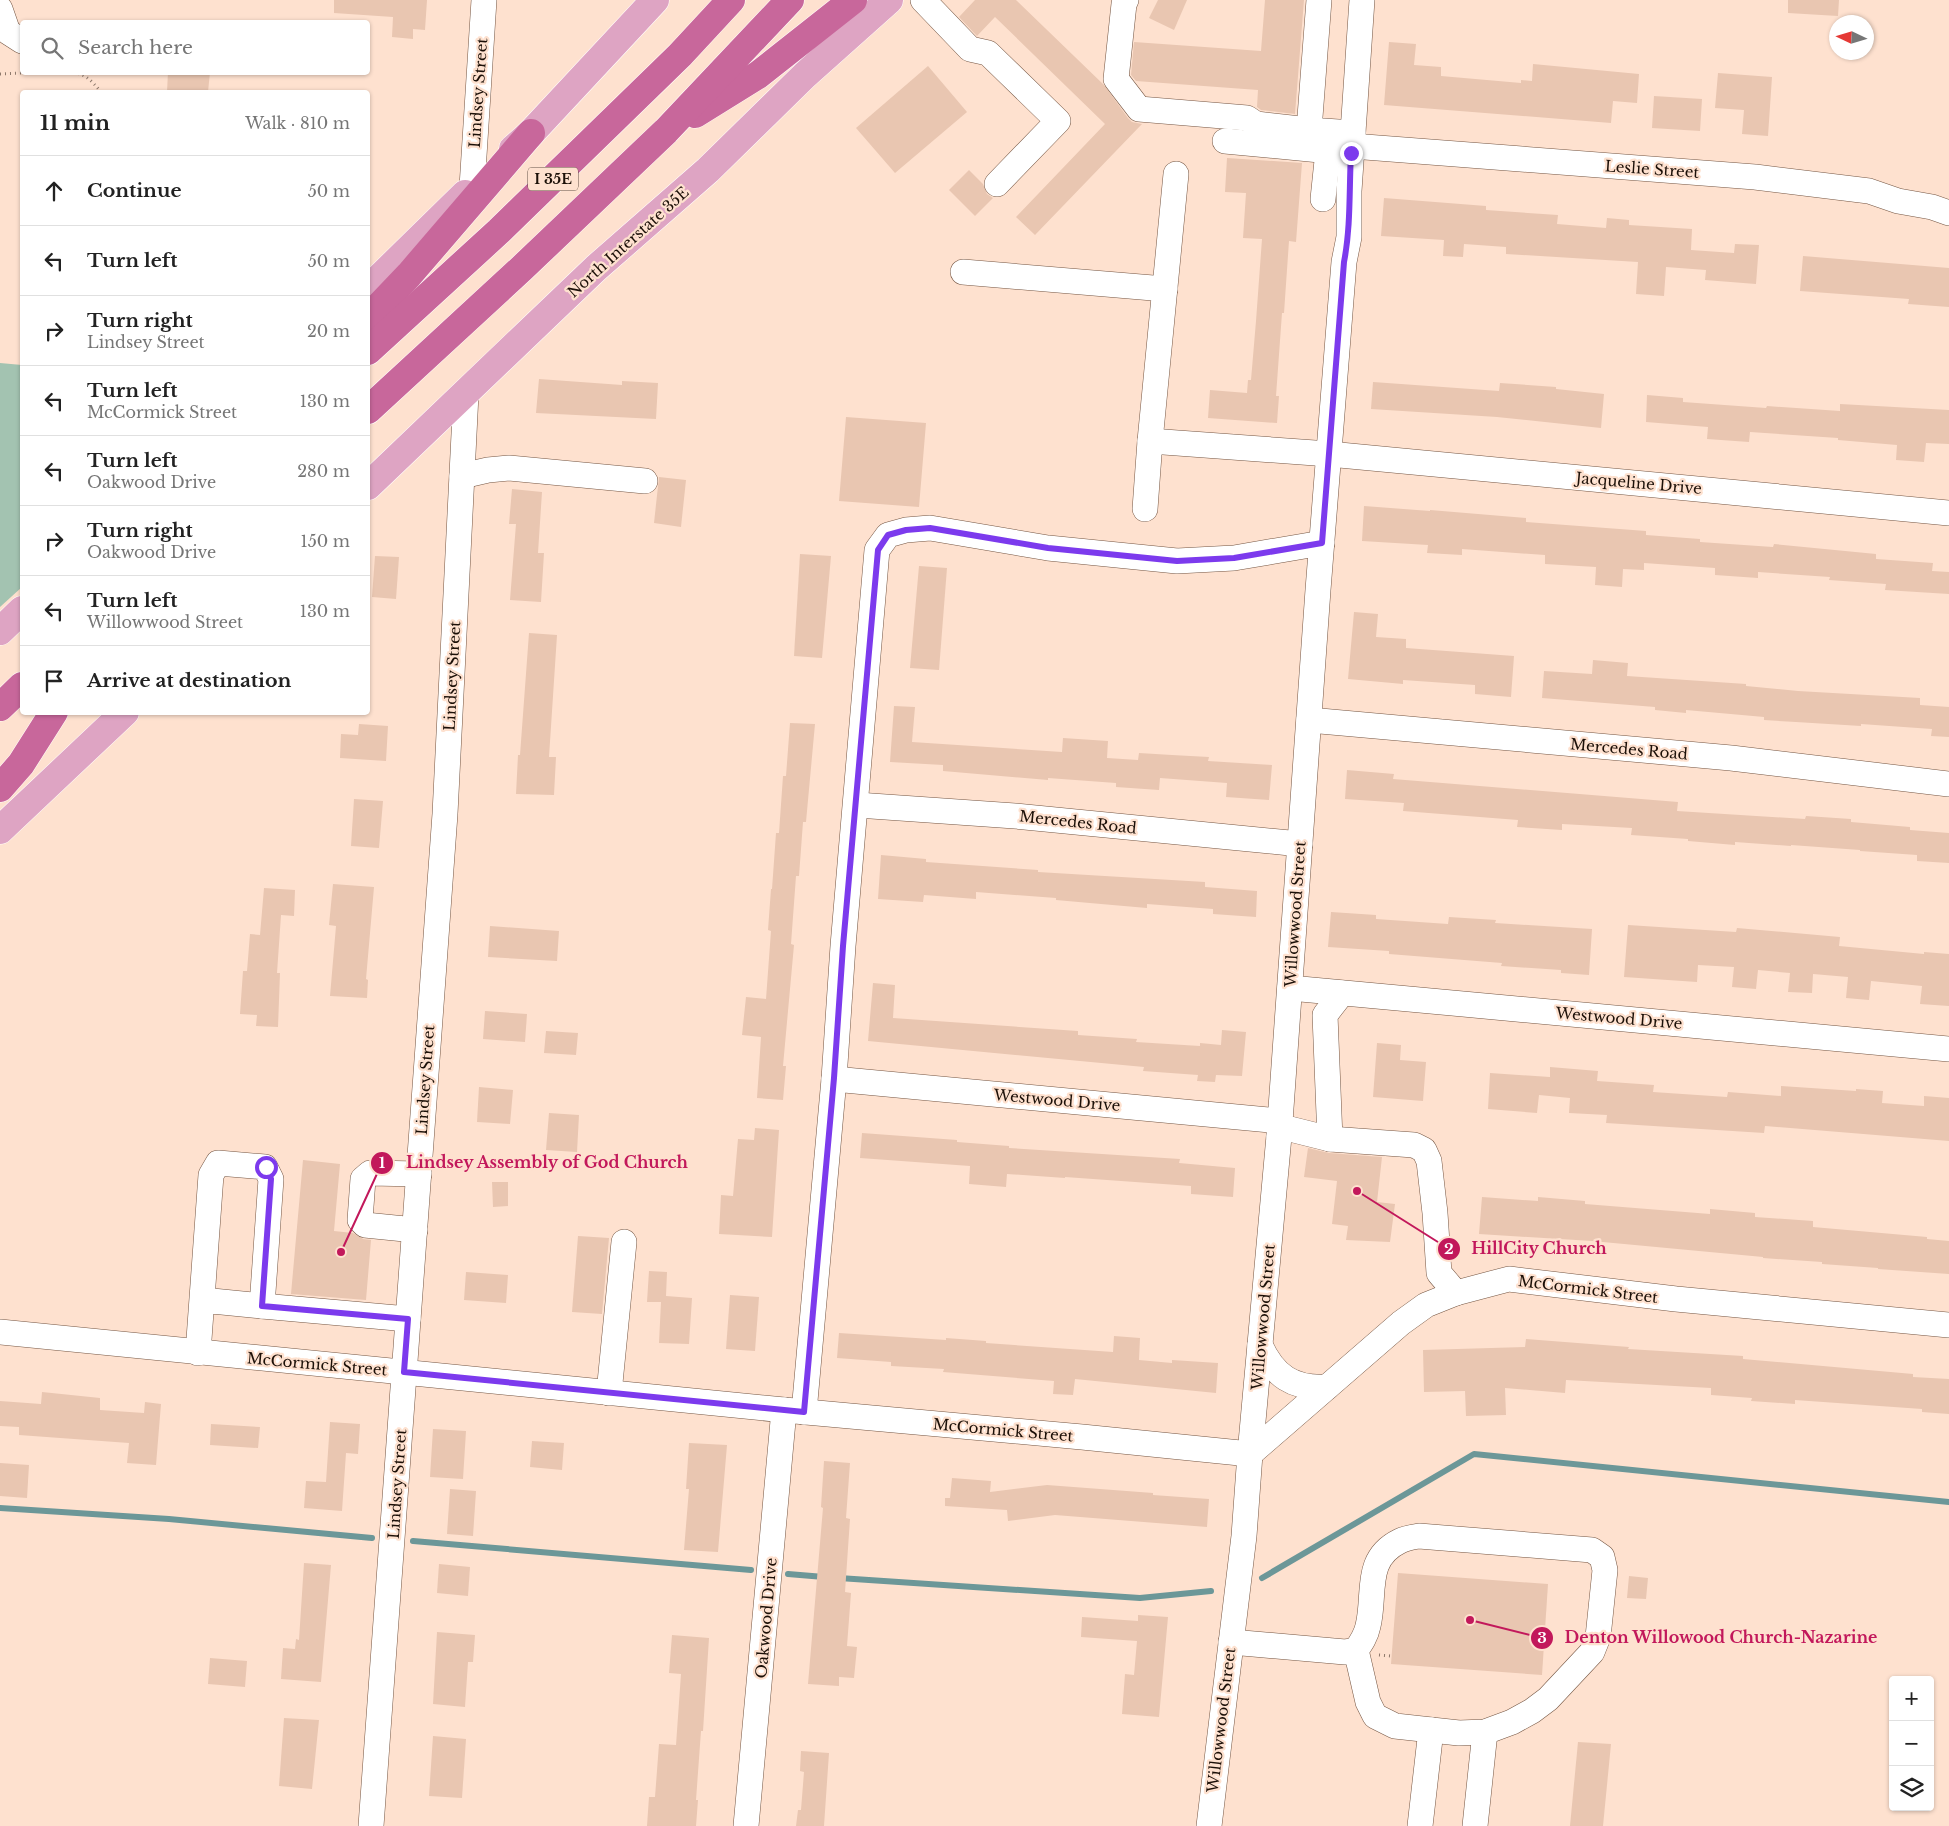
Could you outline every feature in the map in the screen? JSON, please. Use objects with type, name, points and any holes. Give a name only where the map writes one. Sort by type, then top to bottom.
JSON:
[{"type":"highway","name":"I 35E","points":[[370,349],[499,232],[680,55],[731,0]]},
{"type":"highway","name":"I 35E","points":[[370,408],[666,132],[790,0]]},
{"type":"highway","points":[[666,132],[758,76],[853,0]]},
{"type":"highway","points":[[370,316],[409,274],[531,133]]},
{"type":"highway","points":[[0,707],[20,688]]},
{"type":"highway","points":[[0,762],[50,715]]},
{"type":"highway","points":[[0,788],[21,764],[51,715]]},
{"type":"main road","points":[[370,288],[472,187],[531,133],[655,0]]},
{"type":"main road","name":"North Interstate 35E","points":[[370,484],[596,268],[708,170],[805,74],[890,0]]},
{"type":"main road","points":[[0,631],[20,612]]},
{"type":"main road","points":[[0,830],[122,715]]},
{"type":"street","name":"Lindsey Street","points":[[472,187],[484,0]]},
{"type":"street","points":[[923,0],[970,48],[988,53],[1058,121],[997,184]]},
{"type":"street","points":[[1126,0],[1116,79],[1139,109],[1247,118],[1256,124],[1309,130],[1346,146]]},
{"type":"street","points":[[1309,130],[1319,0]]},
{"type":"street","name":"Willowwood Street","points":[[1209,1826],[1244,1536],[1280,1128],[1308,720],[1344,262],[1349,237],[1346,146],[1362,0]]},
{"type":"street","points":[[0,9],[8,32],[20,40]]},
{"type":"street","points":[[1225,141],[1346,146]]},
{"type":"street","points":[[1323,199],[1346,146]]},
{"type":"street","name":"Leslie Street","points":[[1346,146],[1755,177],[1869,191],[1898,202],[1932,207],[1949,213]]},
{"type":"street","points":[[1144,509],[1176,174]]},
{"type":"street","points":[[964,272],[1165,289]]},
{"type":"street","name":"Lindsey Street","points":[[371,1826],[445,814],[466,394]]},
{"type":"street","name":"Jacqueline Drive","points":[[1150,441],[1330,454],[1949,513]]},
{"type":"street","points":[[462,476],[488,470],[509,468],[645,481]]},
{"type":"street","name":"Oakwood Drive","points":[[746,1826],[834,1078],[843,946],[857,805],[865,686],[878,550],[888,535],[906,530],[930,528],[1048,548],[1177,561],[1234,558],[1322,543]]},
{"type":"street","name":"Mercedes Road","points":[[1308,720],[1731,758],[1949,784]]},
{"type":"street","name":"Mercedes Road","points":[[857,805],[1015,816],[1300,844]]},
{"type":"street","name":"Westwood Drive","points":[[1290,988],[1949,1049]]},
{"type":"street","points":[[1342,993],[1325,1015],[1330,1139],[1414,1145],[1424,1150],[1429,1161],[1439,1273],[1456,1293]]},
{"type":"street","name":"Westwood Drive","points":[[834,1078],[1286,1128],[1330,1139]]},
{"type":"street","points":[[198,1353],[210,1175],[218,1163],[266,1167],[271,1179],[262,1306]]},
{"type":"street","points":[[415,1230],[365,1225],[360,1220],[363,1179],[370,1173],[419,1174]]},
{"type":"street","points":[[609,1393],[624,1242]]},
{"type":"street","name":"McCormick Street","points":[[0,1332],[198,1353],[1250,1454],[1408,1318],[1426,1305],[1456,1293],[1509,1279],[1676,1299],[1949,1325]]},
{"type":"street","points":[[202,1300],[408,1319]]},
{"type":"street","points":[[1260,1346],[1273,1369],[1284,1377],[1304,1386],[1327,1387]]},
{"type":"street","points":[[1419,1536],[1592,1550],[1602,1557],[1605,1570],[1598,1637],[1592,1652],[1548,1699],[1512,1722],[1485,1732],[1459,1733],[1395,1726],[1375,1716],[1368,1702],[1367,1652],[1363,1640],[1368,1626],[1373,1574],[1378,1562],[1386,1551],[1401,1540],[1419,1536]]},
{"type":"street","points":[[1230,1642],[1345,1652],[1367,1652]]},
{"type":"street","points":[[1420,1826],[1431,1730]]},
{"type":"street","points":[[1475,1826],[1485,1732]]},
{"type":"path","points":[[0,74],[20,73]]},
{"type":"path","points":[[82,75],[90,78],[99,90]]},
{"type":"path","points":[[1367,1652],[1391,1656]]},
{"type":"green space","points":[[0,363],[20,365],[20,589],[0,607]]},
{"type":"building","points":[[334,0],[427,0],[425,30],[413,29],[413,39],[392,37],[393,17],[334,13]]},
{"type":"building","points":[[975,0],[1016,0],[1104,85],[1132,122],[1142,124],[1035,235],[1016,217],[1105,124],[995,17],[977,36],[959,17]]},
{"type":"building","points":[[1158,0],[1187,0],[1174,30],[1149,18]]},
{"type":"building","points":[[1265,0],[1304,0],[1295,114],[1261,110],[1257,107],[1258,90],[1136,81],[1131,75],[1134,42],[1261,51]]},
{"type":"building","points":[[1788,0],[1839,0],[1838,15],[1788,13]]},
{"type":"building","points":[[1389,42],[1416,44],[1414,65],[1441,67],[1441,76],[1521,83],[1521,80],[1532,81],[1533,64],[1639,74],[1637,103],[1613,101],[1611,123],[1384,105]]},
{"type":"building","points":[[928,66],[967,112],[895,173],[856,128]]},
{"type":"building","points":[[1718,73],[1772,77],[1768,136],[1742,134],[1744,110],[1715,108]]},
{"type":"building","points":[[168,75],[210,75],[208,90],[167,90]]},
{"type":"building","points":[[1654,96],[1702,99],[1700,131],[1652,128]]},
{"type":"building","points":[[1227,158],[1302,163],[1296,242],[1289,241],[1284,313],[1282,313],[1276,396],[1279,396],[1277,423],[1208,418],[1210,390],[1247,393],[1248,380],[1251,380],[1262,239],[1243,238],[1246,193],[1225,192]]},
{"type":"building","points":[[969,170],[983,184],[987,194],[993,198],[975,216],[949,190]]},
{"type":"building","points":[[1384,198],[1486,206],[1486,210],[1558,215],[1557,224],[1606,228],[1607,218],[1629,220],[1629,225],[1692,229],[1691,250],[1734,253],[1735,244],[1759,245],[1756,284],[1705,280],[1706,270],[1666,267],[1664,296],[1636,294],[1638,262],[1506,254],[1506,247],[1464,244],[1463,257],[1443,256],[1444,240],[1381,236]]},
{"type":"building","points":[[1803,256],[1949,268],[1949,307],[1908,304],[1909,299],[1800,291]]},
{"type":"building","points":[[539,379],[622,385],[622,381],[658,383],[656,419],[536,413]]},
{"type":"building","points":[[1373,382],[1499,391],[1500,383],[1556,387],[1556,389],[1604,394],[1601,428],[1497,417],[1371,409]]},
{"type":"building","points":[[1647,395],[1683,398],[1683,402],[1766,408],[1767,406],[1840,411],[1840,404],[1949,410],[1949,444],[1926,443],[1924,462],[1896,460],[1897,445],[1838,440],[1838,438],[1750,432],[1749,442],[1707,439],[1708,427],[1646,422]]},
{"type":"building","points":[[846,417],[926,423],[919,507],[839,501]]},
{"type":"building","points":[[659,477],[686,480],[681,527],[654,523]]},
{"type":"building","points":[[512,489],[542,492],[538,553],[544,553],[541,602],[510,600],[516,524],[509,524]]},
{"type":"building","points":[[1364,506],[1526,518],[1526,522],[1646,531],[1646,535],[1700,539],[1700,542],[1773,547],[1774,544],[1876,554],[1876,559],[1933,563],[1932,571],[1949,572],[1949,594],[1885,590],[1886,584],[1829,580],[1830,577],[1758,572],[1758,578],[1715,575],[1715,568],[1644,563],[1644,570],[1623,569],[1622,587],[1595,585],[1596,567],[1545,564],[1545,555],[1462,549],[1462,555],[1427,553],[1428,545],[1362,541]]},
{"type":"building","points":[[800,554],[831,556],[822,658],[794,656]]},
{"type":"building","points":[[375,556],[399,557],[396,599],[372,597]]},
{"type":"building","points":[[919,566],[947,568],[939,670],[910,668]]},
{"type":"building","points":[[1354,612],[1378,614],[1376,637],[1406,639],[1406,648],[1514,656],[1511,697],[1475,694],[1475,685],[1403,680],[1403,684],[1348,679]]},
{"type":"building","points":[[529,633],[557,635],[549,757],[556,757],[554,795],[516,794]]},
{"type":"building","points":[[1593,660],[1628,663],[1627,676],[1746,684],[1746,686],[1798,691],[1920,698],[1920,705],[1949,707],[1949,737],[1931,736],[1932,729],[1764,720],[1764,717],[1686,710],[1686,713],[1655,710],[1655,707],[1542,698],[1544,671],[1592,674]]},
{"type":"building","points":[[894,706],[915,707],[912,742],[1062,752],[1063,738],[1108,741],[1107,758],[1138,760],[1139,753],[1209,757],[1208,761],[1272,765],[1269,800],[1226,797],[1227,783],[1160,778],[1159,790],[1116,787],[1116,783],[1048,778],[1048,780],[943,771],[943,765],[890,762]]},
{"type":"building","points":[[790,723],[815,724],[806,822],[803,822],[799,876],[796,876],[791,944],[794,945],[783,1066],[786,1066],[783,1100],[757,1098],[761,1037],[742,1035],[746,997],[766,999],[771,931],[768,930],[771,889],[776,833],[779,833],[783,776],[786,776]]},
{"type":"building","points":[[359,724],[388,726],[386,761],[340,758],[341,734],[358,735]]},
{"type":"building","points":[[1347,770],[1394,774],[1393,779],[1678,802],[1677,811],[1805,819],[1806,816],[1851,819],[1851,822],[1910,827],[1910,830],[1949,833],[1949,863],[1917,861],[1917,855],[1791,845],[1735,842],[1735,845],[1631,835],[1632,828],[1562,824],[1562,830],[1517,827],[1518,820],[1403,811],[1404,803],[1345,799]]},
{"type":"building","points":[[354,799],[383,801],[379,848],[351,846]]},
{"type":"building","points":[[881,855],[926,859],[926,862],[1038,870],[1038,872],[1205,882],[1205,887],[1257,891],[1256,917],[1213,914],[1213,909],[1147,904],[1147,908],[976,892],[976,899],[924,895],[923,902],[878,899]]},
{"type":"building","points":[[333,884],[374,887],[366,979],[368,980],[367,998],[330,996],[336,926],[329,925]]},
{"type":"building","points":[[264,888],[295,890],[294,916],[281,915],[277,973],[280,973],[278,1027],[256,1026],[257,1015],[240,1014],[243,971],[247,971],[250,934],[260,935]]},
{"type":"building","points":[[1331,912],[1376,915],[1376,919],[1448,924],[1449,917],[1496,920],[1495,923],[1592,929],[1589,975],[1561,973],[1561,970],[1501,966],[1502,963],[1389,954],[1389,951],[1328,947]]},
{"type":"building","points":[[1628,925],[1736,932],[1737,928],[1840,937],[1839,946],[1924,954],[1924,952],[1949,954],[1949,1006],[1920,1004],[1922,986],[1871,981],[1869,1000],[1846,998],[1848,977],[1813,974],[1812,993],[1788,992],[1790,973],[1758,970],[1756,989],[1732,987],[1734,967],[1698,965],[1697,982],[1624,977]]},
{"type":"building","points":[[490,926],[559,931],[557,961],[488,957]]},
{"type":"building","points":[[873,983],[895,985],[893,1018],[1078,1031],[1078,1035],[1137,1039],[1136,1042],[1200,1046],[1200,1043],[1221,1045],[1222,1030],[1246,1032],[1242,1076],[1216,1075],[1215,1082],[1197,1081],[1198,1075],[1143,1071],[1144,1067],[868,1041]]},
{"type":"building","points":[[485,1011],[527,1014],[525,1042],[483,1039]]},
{"type":"building","points":[[546,1031],[578,1033],[576,1055],[544,1053]]},
{"type":"building","points":[[1377,1043],[1401,1045],[1400,1060],[1426,1062],[1423,1101],[1373,1097]]},
{"type":"building","points":[[1550,1067],[1598,1071],[1597,1081],[1654,1085],[1653,1092],[1727,1097],[1728,1092],[1781,1096],[1781,1086],[1883,1091],[1882,1103],[1924,1106],[1924,1096],[1949,1098],[1949,1141],[1765,1126],[1764,1133],[1606,1123],[1607,1115],[1569,1113],[1570,1098],[1539,1095],[1537,1113],[1488,1109],[1490,1073],[1550,1077]]},
{"type":"building","points":[[479,1087],[513,1090],[510,1124],[477,1122]]},
{"type":"building","points":[[549,1113],[579,1115],[577,1152],[546,1150]]},
{"type":"building","points":[[755,1128],[779,1130],[772,1237],[719,1234],[721,1195],[733,1196],[738,1139],[754,1140]]},
{"type":"building","points":[[862,1133],[957,1140],[957,1142],[1009,1146],[1009,1148],[1180,1159],[1179,1163],[1235,1168],[1233,1197],[1191,1194],[1191,1186],[1007,1174],[1006,1187],[969,1184],[970,1166],[860,1158]]},
{"type":"building","points":[[1308,1148],[1329,1153],[1382,1157],[1377,1202],[1395,1204],[1390,1242],[1346,1240],[1348,1226],[1332,1224],[1337,1181],[1304,1177]]},
{"type":"building","points":[[303,1160],[340,1164],[334,1231],[353,1233],[363,1239],[371,1240],[366,1300],[291,1294]]},
{"type":"building","points":[[492,1182],[508,1182],[508,1206],[493,1207]]},
{"type":"building","points":[[1482,1197],[1538,1201],[1538,1197],[1585,1201],[1585,1204],[1710,1214],[1710,1209],[1755,1213],[1755,1217],[1813,1221],[1813,1227],[1927,1237],[1927,1239],[1949,1241],[1949,1274],[1822,1264],[1822,1262],[1592,1241],[1479,1234]]},
{"type":"building","points":[[578,1236],[609,1238],[602,1314],[572,1312]]},
{"type":"building","points":[[649,1271],[667,1272],[666,1296],[692,1298],[689,1344],[659,1343],[661,1302],[647,1302]]},
{"type":"building","points":[[466,1272],[508,1275],[506,1303],[464,1300]]},
{"type":"building","points":[[730,1295],[759,1297],[755,1351],[726,1349]]},
{"type":"building","points":[[839,1333],[946,1340],[946,1338],[986,1341],[986,1343],[1113,1352],[1114,1336],[1140,1338],[1139,1360],[1172,1363],[1172,1360],[1218,1363],[1216,1393],[1075,1379],[1073,1395],[1053,1394],[1054,1381],[943,1372],[944,1369],[891,1366],[891,1362],[837,1358]]},
{"type":"building","points":[[1526,1339],[1629,1347],[1628,1349],[1743,1356],[1743,1359],[1949,1379],[1949,1414],[1922,1412],[1922,1409],[1795,1400],[1795,1404],[1751,1401],[1752,1398],[1711,1395],[1711,1388],[1566,1380],[1565,1393],[1505,1388],[1506,1415],[1466,1416],[1465,1391],[1424,1392],[1423,1350],[1525,1347]]},
{"type":"building","points":[[42,1392],[100,1398],[100,1410],[144,1413],[145,1402],[161,1404],[156,1465],[127,1463],[129,1443],[19,1435],[19,1427],[0,1426],[0,1401],[41,1404]]},
{"type":"building","points":[[330,1422],[360,1424],[358,1454],[346,1453],[342,1511],[304,1508],[306,1481],[326,1482]]},
{"type":"building","points":[[211,1424],[260,1427],[258,1448],[210,1445]]},
{"type":"building","points":[[433,1429],[466,1431],[463,1479],[430,1477]]},
{"type":"building","points":[[532,1441],[564,1443],[562,1470],[530,1467]]},
{"type":"building","points":[[689,1443],[727,1445],[718,1552],[684,1550],[689,1489],[686,1489]]},
{"type":"building","points":[[824,1461],[850,1463],[846,1518],[850,1519],[845,1592],[851,1593],[847,1646],[857,1647],[854,1678],[839,1677],[839,1686],[808,1684],[823,1508],[821,1507]]},
{"type":"building","points":[[0,1463],[29,1465],[27,1498],[0,1496]]},
{"type":"building","points":[[952,1478],[991,1481],[990,1492],[1047,1485],[1209,1499],[1207,1527],[1055,1515],[1008,1521],[1007,1510],[945,1506],[945,1498],[950,1498]]},
{"type":"building","points":[[450,1489],[476,1491],[473,1536],[447,1534]]},
{"type":"building","points":[[304,1563],[331,1565],[321,1682],[281,1679],[283,1648],[295,1649],[296,1639],[299,1640]]},
{"type":"building","points":[[439,1564],[470,1567],[468,1596],[437,1593]]},
{"type":"building","points":[[1398,1573],[1548,1584],[1542,1675],[1391,1664]]},
{"type":"building","points":[[1629,1576],[1648,1578],[1646,1599],[1627,1598]]},
{"type":"building","points":[[1138,1615],[1168,1617],[1159,1717],[1122,1714],[1125,1674],[1134,1675],[1137,1641],[1081,1637],[1082,1617],[1138,1621]]},
{"type":"building","points":[[437,1632],[475,1635],[473,1662],[468,1662],[465,1707],[433,1704]]},
{"type":"building","points":[[672,1635],[709,1638],[696,1800],[698,1800],[696,1826],[647,1826],[649,1797],[655,1797],[659,1744],[676,1745],[681,1674],[669,1673]]},
{"type":"building","points":[[210,1658],[247,1661],[245,1687],[208,1684]]},
{"type":"building","points":[[284,1718],[319,1720],[312,1789],[279,1786]]},
{"type":"building","points":[[433,1736],[466,1739],[462,1798],[429,1796]]},
{"type":"building","points":[[1578,1742],[1611,1744],[1603,1826],[1570,1826]]},
{"type":"building","points":[[801,1751],[829,1753],[824,1826],[796,1826],[798,1810],[801,1810],[804,1772],[800,1771]]},
{"type":"waterway","points":[[1262,1578],[1474,1454],[1949,1502]]},
{"type":"waterway","points":[[0,1508],[169,1519],[372,1538]]},
{"type":"waterway","points":[[413,1541],[751,1570]]},
{"type":"waterway","points":[[788,1574],[824,1577]]},
{"type":"waterway","points":[[839,1578],[1140,1598],[1211,1591]]},
{"type":"place","name":"HillCity Church","points":[[1357,1191]]},
{"type":"place","name":"Lindsey Assembly of God Church","points":[[341,1252]]},
{"type":"place","name":"Denton Willowood Church-Nazarine","points":[[1470,1620]]},
{"type":"route","points":[[266,1167],[271,1179],[262,1306],[408,1319],[404,1372],[804,1412],[878,550],[888,535],[906,530],[930,528],[1048,548],[1177,561],[1234,558],[1290,550],[1322,543],[1344,262],[1349,237],[1348,192],[1351,153]]}]
